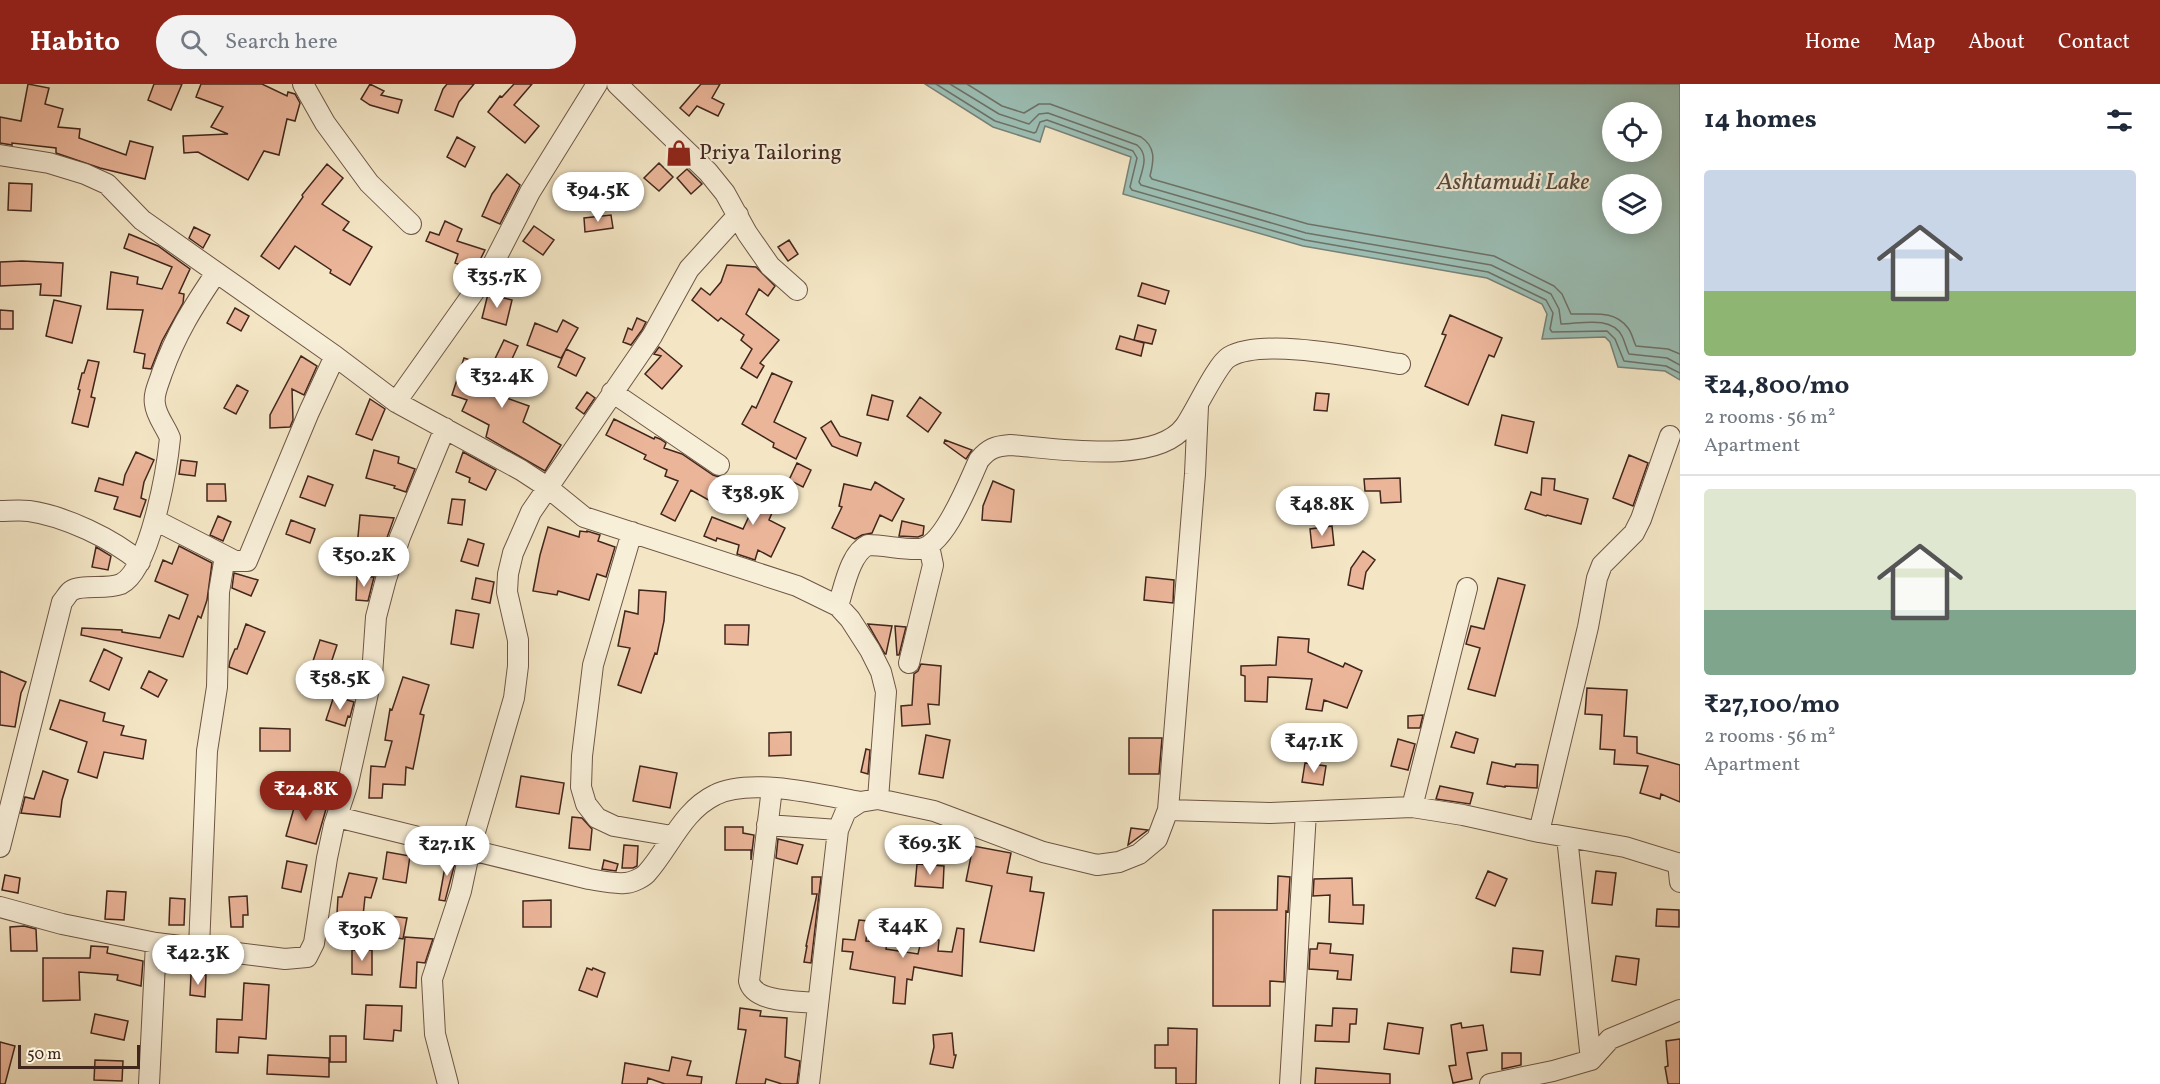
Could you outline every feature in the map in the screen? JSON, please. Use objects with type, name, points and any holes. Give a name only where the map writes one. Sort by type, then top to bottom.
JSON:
[{"type":"street","points":[[303,84],[325,123],[369,183],[411,224]]},
{"type":"street","points":[[396,402],[491,268],[530,192],[597,84]]},
{"type":"street","points":[[617,84],[708,172],[770,266],[797,290]]},
{"type":"street","points":[[0,154],[49,163],[85,174],[107,184],[142,220],[335,356],[396,402],[521,470],[547,487],[584,517],[797,586],[838,606],[850,619],[870,650],[881,672],[886,692],[869,800]]},
{"type":"street","points":[[447,1084],[435,1034],[432,979],[461,891],[470,849],[514,698],[518,640],[507,592],[508,574],[521,533],[547,487],[652,336],[689,269],[738,215]]},
{"type":"street","points":[[0,847],[5,803],[33,724],[62,602],[71,591],[81,587],[94,589],[121,584],[130,577],[140,562],[155,520],[170,438],[166,426],[157,413],[154,403],[155,392],[186,317],[216,273]]},
{"type":"street","points":[[838,606],[855,557],[861,548],[868,545],[922,549],[929,546],[943,532],[979,460],[986,451],[996,446],[1102,452],[1137,451],[1170,439],[1184,428],[1227,358],[1252,349],[1296,350],[1400,364]]},
{"type":"street","points":[[155,520],[225,556],[241,562],[247,561],[304,423],[335,356]]},
{"type":"street","points":[[612,392],[719,465]]},
{"type":"street","points":[[337,817],[589,879],[627,883],[645,875],[692,812],[715,795],[739,788],[772,788],[869,800],[934,812],[1042,852],[1097,865],[1119,862],[1139,854],[1157,839],[1168,810],[1195,474],[1198,403]]},
{"type":"street","points":[[0,907],[62,924],[156,943],[285,959],[307,957],[314,942],[327,858],[348,783],[372,675],[376,617],[400,537],[445,428]]},
{"type":"street","points":[[1539,832],[1588,627],[1597,578],[1602,566],[1634,533],[1670,436]]},
{"type":"street","points":[[0,511],[28,511],[49,516],[100,535],[122,547],[140,562]]},
{"type":"street","points":[[632,532],[593,665],[582,756],[581,787],[591,812],[605,823],[672,836]]},
{"type":"street","points":[[909,663],[933,565],[929,546]]},
{"type":"street","points":[[199,948],[207,751],[217,687],[219,592],[225,556]]},
{"type":"street","points":[[1412,807],[1467,588]]},
{"type":"street","points":[[772,788],[748,981],[750,988],[763,996],[818,1004]]},
{"type":"street","points":[[809,1084],[838,830],[846,811],[869,800]]},
{"type":"street","points":[[1168,810],[1270,813],[1412,807],[1625,847],[1679,870]]},
{"type":"street","points":[[1290,1084],[1306,812]]},
{"type":"street","points":[[767,825],[838,830]]},
{"type":"street","points":[[1567,837],[1591,1060]]},
{"type":"street","points":[[149,1084],[156,943]]},
{"type":"street","points":[[1490,1084],[1553,1071],[1591,1060],[1610,1039],[1680,1010]]},
{"type":"water","name":"Ashtamudi Lake","points":[[925,84],[1680,84],[1680,380],[1665,371],[1618,367],[1610,342],[1605,337],[1542,339],[1547,314],[1542,304],[1487,278],[1303,246],[1123,194],[1131,157],[1045,126],[1040,142],[993,127]]},
{"type":"building","points":[[28,84],[49,88],[45,104],[63,109],[58,127],[80,129],[79,138],[126,155],[130,141],[153,147],[145,179],[100,168],[56,153],[56,148],[0,143],[0,117],[21,121]]},
{"type":"building","points":[[154,84],[182,84],[171,110],[148,100]]},
{"type":"building","points":[[201,84],[262,84],[287,96],[288,92],[295,94],[300,103],[295,121],[287,119],[279,155],[264,151],[248,180],[198,152],[184,153],[183,136],[228,134],[211,127],[223,107],[196,97]]},
{"type":"building","points":[[370,84],[384,91],[381,95],[402,100],[398,113],[370,105],[361,99]]},
{"type":"building","points":[[447,84],[474,84],[459,102],[453,117],[435,110]]},
{"type":"building","points":[[514,84],[532,84],[514,105],[539,126],[525,143],[488,112],[500,96],[502,97]]},
{"type":"building","points":[[701,84],[720,84],[712,98],[724,104],[718,116],[697,106],[689,116],[680,108]]},
{"type":"building","points":[[457,137],[475,147],[465,167],[447,157]]},
{"type":"building","points":[[659,163],[673,177],[659,191],[644,178]]},
{"type":"building","points":[[327,164],[343,178],[322,204],[349,222],[343,230],[372,247],[350,285],[295,246],[279,269],[261,256],[303,197],[302,195]]},
{"type":"building","points":[[687,169],[702,184],[691,194],[677,178]]},
{"type":"building","points":[[507,174],[520,185],[500,224],[482,216],[492,194]]},
{"type":"building","points":[[9,183],[32,184],[31,211],[8,210]]},
{"type":"building","points":[[580,184],[591,189],[585,202],[574,197]]},
{"type":"building","points":[[611,215],[613,228],[585,232],[584,218]]},
{"type":"building","points":[[445,221],[462,229],[457,241],[485,250],[475,270],[455,263],[458,254],[426,241],[430,232],[439,235]]},
{"type":"building","points":[[534,226],[554,240],[543,255],[523,241]]},
{"type":"building","points":[[194,227],[210,235],[203,248],[189,238]]},
{"type":"building","points":[[129,234],[158,246],[190,269],[179,293],[184,294],[183,303],[162,341],[151,369],[143,368],[145,354],[134,352],[143,310],[107,309],[111,272],[138,277],[137,284],[162,289],[172,267],[124,248]]},
{"type":"building","points":[[789,240],[798,254],[788,261],[778,247]]},
{"type":"building","points":[[0,262],[63,263],[61,296],[40,295],[41,284],[0,286]]},
{"type":"building","points":[[727,265],[756,267],[775,286],[768,296],[759,289],[746,314],[779,340],[760,363],[764,366],[757,378],[741,368],[752,349],[741,340],[744,335],[721,318],[718,321],[692,300],[701,288],[710,295],[721,282]]},
{"type":"building","points":[[1142,283],[1169,291],[1165,304],[1138,296]]},
{"type":"building","points":[[488,294],[512,300],[506,325],[482,318]]},
{"type":"building","points":[[54,300],[81,306],[72,343],[46,336]]},
{"type":"building","points":[[235,308],[249,316],[241,331],[227,323]]},
{"type":"building","points":[[0,310],[13,311],[13,329],[0,329]]},
{"type":"building","points":[[1450,315],[1502,338],[1494,357],[1489,355],[1468,405],[1425,386],[1446,335],[1442,334]]},
{"type":"building","points":[[637,318],[646,322],[642,330],[631,345],[623,342],[628,328],[632,330]]},
{"type":"building","points":[[563,320],[578,328],[561,358],[527,345],[535,323],[557,332]]},
{"type":"building","points":[[1138,325],[1156,330],[1152,344],[1134,340]]},
{"type":"building","points":[[1120,336],[1144,343],[1141,356],[1116,349]]},
{"type":"building","points":[[504,340],[518,346],[505,374],[508,376],[498,395],[529,406],[523,422],[561,445],[545,471],[486,437],[489,425],[462,411],[467,400],[452,395],[464,358],[491,367]]},
{"type":"building","points":[[659,347],[682,366],[662,389],[645,374],[661,356],[654,354]]},
{"type":"building","points":[[566,349],[585,358],[576,376],[558,367]]},
{"type":"building","points":[[301,356],[317,366],[304,395],[292,389],[293,420],[290,427],[270,428],[270,415]]},
{"type":"building","points":[[88,360],[99,362],[91,397],[95,398],[88,427],[72,423],[82,373],[84,373]]},
{"type":"building","points":[[772,373],[792,382],[774,422],[806,438],[796,459],[773,447],[774,443],[742,424],[752,406],[756,408]]},
{"type":"building","points":[[237,385],[248,391],[236,414],[224,408]]},
{"type":"building","points":[[587,392],[595,398],[584,414],[576,408]]},
{"type":"building","points":[[1316,393],[1329,394],[1327,411],[1314,410]]},
{"type":"building","points":[[872,395],[893,401],[888,420],[867,415]]},
{"type":"building","points":[[920,397],[941,413],[928,432],[907,416]]},
{"type":"building","points":[[370,399],[385,409],[372,440],[356,434]]},
{"type":"building","points":[[1502,415],[1534,422],[1527,453],[1495,445]]},
{"type":"building","points":[[614,419],[654,439],[655,437],[660,439],[666,443],[664,448],[682,454],[713,475],[728,476],[712,502],[691,490],[675,521],[661,514],[678,481],[665,476],[667,470],[644,459],[646,455],[606,435]]},
{"type":"building","points":[[831,421],[840,436],[861,443],[857,456],[832,446],[821,428]]},
{"type":"building","points":[[945,440],[972,450],[966,459],[944,443]]},
{"type":"building","points":[[374,450],[399,457],[398,463],[415,469],[406,492],[394,488],[395,486],[366,478]]},
{"type":"building","points":[[136,452],[154,460],[144,482],[141,498],[146,500],[140,517],[114,509],[118,497],[95,491],[99,478],[123,485],[125,475]]},
{"type":"building","points":[[463,452],[496,470],[486,490],[469,482],[470,478],[456,472]]},
{"type":"building","points":[[1629,455],[1648,463],[1633,506],[1613,498]]},
{"type":"building","points":[[181,460],[197,462],[195,476],[179,474]]},
{"type":"building","points":[[797,463],[811,470],[803,487],[789,480]]},
{"type":"building","points":[[308,476],[333,485],[325,506],[300,497]]},
{"type":"building","points":[[1400,478],[1401,502],[1381,503],[1380,491],[1365,491],[1364,479]]},
{"type":"building","points":[[1542,478],[1555,479],[1554,490],[1588,499],[1581,524],[1525,509],[1531,492],[1541,495]]},
{"type":"building","points":[[766,480],[783,487],[769,520],[785,528],[771,557],[758,550],[755,560],[737,554],[739,545],[717,538],[716,541],[704,536],[712,517],[743,529]]},
{"type":"building","points":[[993,481],[1014,490],[1011,522],[982,520],[983,506]]},
{"type":"building","points":[[875,482],[904,499],[892,521],[880,515],[872,533],[855,539],[832,528],[842,507],[839,506],[844,484],[871,490]]},
{"type":"building","points":[[207,484],[225,484],[226,501],[207,501]]},
{"type":"building","points":[[452,499],[465,500],[462,525],[448,523]]},
{"type":"building","points":[[360,515],[394,518],[383,549],[357,547]]},
{"type":"building","points":[[218,516],[231,522],[223,541],[210,535]]},
{"type":"building","points":[[291,520],[315,529],[310,543],[286,534]]},
{"type":"building","points":[[902,521],[924,526],[923,535],[899,536]]},
{"type":"building","points":[[1332,526],[1334,545],[1312,548],[1310,529]]},
{"type":"building","points":[[548,527],[579,537],[580,531],[587,531],[600,535],[598,541],[615,547],[606,577],[597,574],[589,600],[558,591],[557,595],[533,591]]},
{"type":"building","points":[[468,539],[484,544],[478,566],[461,561]]},
{"type":"building","points":[[179,546],[212,563],[207,600],[201,618],[198,616],[183,657],[81,635],[82,628],[122,630],[122,632],[160,638],[169,615],[179,619],[188,595],[155,581],[163,560],[172,564]]},
{"type":"building","points":[[96,547],[111,556],[108,570],[92,567]]},
{"type":"building","points":[[1363,551],[1375,560],[1366,572],[1363,589],[1348,585],[1351,568]]},
{"type":"building","points":[[234,573],[258,580],[251,596],[232,588]]},
{"type":"building","points":[[357,577],[374,577],[368,601],[356,600]]},
{"type":"building","points":[[1146,577],[1174,580],[1173,603],[1144,600]]},
{"type":"building","points":[[476,578],[494,582],[490,603],[472,599]]},
{"type":"building","points":[[1498,578],[1525,585],[1495,696],[1468,689],[1480,648],[1466,644],[1471,626],[1484,629]]},
{"type":"building","points":[[639,590],[666,592],[664,621],[657,654],[655,653],[641,693],[618,685],[630,648],[618,646],[625,611],[638,614]]},
{"type":"building","points":[[456,610],[479,614],[473,648],[451,644]]},
{"type":"building","points":[[246,624],[265,632],[247,674],[229,667]]},
{"type":"building","points":[[868,624],[892,626],[886,654],[885,654]]},
{"type":"building","points":[[725,625],[749,625],[748,645],[725,644]]},
{"type":"building","points":[[895,626],[906,627],[899,655],[897,655]]},
{"type":"building","points":[[1278,637],[1309,639],[1308,652],[1343,667],[1345,663],[1362,671],[1347,708],[1324,700],[1322,711],[1306,709],[1312,679],[1268,677],[1267,702],[1245,701],[1245,676],[1241,675],[1241,666],[1276,665]]},
{"type":"building","points":[[320,640],[337,645],[330,666],[313,661]]},
{"type":"building","points":[[104,649],[122,658],[109,690],[90,681]]},
{"type":"building","points":[[921,664],[941,666],[939,705],[928,704],[930,724],[902,726],[901,706],[912,705],[914,674]]},
{"type":"building","points":[[0,671],[26,682],[21,693],[15,727],[0,725]]},
{"type":"building","points":[[149,671],[167,680],[158,697],[141,688]]},
{"type":"building","points":[[403,677],[429,685],[420,714],[424,715],[413,769],[406,767],[405,785],[383,784],[382,798],[369,798],[371,766],[385,767],[392,741],[385,740],[390,709],[392,710]]},
{"type":"building","points":[[1587,688],[1627,690],[1624,736],[1637,737],[1637,753],[1680,765],[1680,802],[1661,794],[1660,799],[1640,793],[1648,766],[1614,764],[1615,750],[1600,749],[1602,715],[1585,714]]},
{"type":"building","points":[[334,696],[354,702],[345,726],[326,720]]},
{"type":"building","points":[[60,700],[105,713],[103,721],[124,726],[121,735],[146,740],[143,759],[104,752],[97,778],[78,772],[87,742],[50,729]]},
{"type":"building","points":[[1423,715],[1420,728],[1408,728],[1408,716]]},
{"type":"building","points":[[260,728],[290,729],[290,751],[260,751]]},
{"type":"building","points":[[791,732],[791,755],[769,756],[769,733]]},
{"type":"building","points":[[1456,732],[1478,739],[1474,753],[1451,747]]},
{"type":"building","points":[[926,735],[950,740],[943,778],[919,774]]},
{"type":"building","points":[[1129,738],[1162,738],[1159,774],[1129,774]]},
{"type":"building","points":[[1398,739],[1415,744],[1408,770],[1391,766]]},
{"type":"building","points":[[866,749],[870,750],[868,774],[861,772]]},
{"type":"building","points":[[1492,762],[1515,767],[1516,764],[1538,765],[1537,788],[1487,784]]},
{"type":"building","points":[[1305,763],[1326,766],[1323,785],[1302,782]]},
{"type":"building","points":[[640,766],[677,773],[670,808],[633,801]]},
{"type":"building","points":[[43,771],[68,780],[60,817],[21,813],[25,797],[34,799]]},
{"type":"building","points":[[521,776],[564,783],[559,814],[516,807]]},
{"type":"building","points":[[1440,786],[1473,793],[1470,804],[1436,799]]},
{"type":"building","points":[[296,801],[326,809],[316,844],[286,836]]},
{"type":"building","points":[[572,817],[582,818],[592,829],[590,850],[569,848]]},
{"type":"building","points":[[725,827],[743,827],[743,833],[754,835],[751,860],[751,850],[725,850]]},
{"type":"building","points":[[1131,828],[1148,830],[1128,845]]},
{"type":"building","points":[[946,832],[960,834],[958,850],[944,849]]},
{"type":"building","points":[[778,839],[803,845],[797,864],[776,858]]},
{"type":"building","points":[[624,845],[638,846],[637,866],[633,868],[622,868]]},
{"type":"building","points":[[973,846],[1011,853],[1007,873],[1032,877],[1030,891],[1044,893],[1034,951],[980,942],[992,886],[966,881]]},
{"type":"building","points":[[387,852],[410,856],[406,883],[383,879]]},
{"type":"building","points":[[447,856],[456,859],[445,901],[439,900]]},
{"type":"building","points":[[604,860],[618,864],[616,871],[602,869]]},
{"type":"building","points":[[287,861],[307,865],[301,892],[282,888]]},
{"type":"building","points":[[917,864],[944,866],[943,888],[915,886]]},
{"type":"building","points":[[1488,871],[1507,879],[1495,906],[1476,898]]},
{"type":"building","points":[[1596,871],[1616,873],[1612,905],[1592,903]]},
{"type":"building","points":[[349,873],[377,878],[371,898],[365,897],[363,916],[337,913],[338,897],[342,897]]},
{"type":"building","points":[[5,875],[20,878],[18,893],[2,890]]},
{"type":"building","points":[[1278,876],[1290,877],[1288,912],[1286,911],[1284,982],[1270,981],[1270,1006],[1213,1006],[1213,910],[1277,910]]},
{"type":"building","points":[[812,877],[821,877],[811,963],[804,962],[817,894],[812,894]]},
{"type":"building","points":[[1352,878],[1353,905],[1364,905],[1363,924],[1329,922],[1330,895],[1313,896],[1314,879]]},
{"type":"building","points":[[107,891],[126,892],[124,920],[105,919]]},
{"type":"building","points":[[247,896],[248,915],[243,915],[243,927],[231,927],[229,897]]},
{"type":"building","points":[[170,898],[185,899],[184,925],[169,925]]},
{"type":"building","points":[[551,900],[551,927],[523,927],[523,901]]},
{"type":"building","points":[[1657,909],[1679,910],[1679,927],[1656,926]]},
{"type":"building","points":[[389,916],[407,918],[403,939],[386,936]]},
{"type":"building","points":[[859,920],[868,921],[866,941],[887,942],[886,949],[918,954],[922,937],[939,940],[938,951],[952,952],[957,928],[964,929],[962,976],[914,967],[912,980],[907,979],[905,1004],[893,1003],[895,977],[850,969],[853,952],[842,951],[843,939],[855,940]]},
{"type":"building","points":[[24,926],[36,929],[37,951],[11,951],[10,927]]},
{"type":"building","points":[[405,937],[433,939],[425,963],[417,962],[416,988],[400,987]]},
{"type":"building","points":[[1318,943],[1331,944],[1330,953],[1353,955],[1351,980],[1337,979],[1338,971],[1309,969],[1310,949],[1317,949]]},
{"type":"building","points":[[91,946],[108,947],[107,953],[143,961],[141,986],[117,980],[118,975],[79,972],[80,1000],[43,1001],[43,958],[90,958]]},
{"type":"building","points":[[1513,948],[1543,951],[1540,975],[1511,972]]},
{"type":"building","points":[[352,950],[372,950],[372,975],[352,974]]},
{"type":"building","points":[[1616,956],[1639,959],[1636,985],[1612,981]]},
{"type":"building","points":[[587,968],[605,973],[597,997],[579,990]]},
{"type":"building","points":[[191,975],[206,975],[205,997],[190,995]]},
{"type":"building","points":[[244,983],[269,985],[266,1039],[239,1037],[238,1053],[216,1052],[217,1019],[242,1020]]},
{"type":"building","points":[[366,1005],[402,1006],[401,1031],[394,1030],[393,1041],[364,1039]]},
{"type":"building","points":[[740,1008],[761,1011],[760,1016],[787,1018],[785,1057],[800,1061],[797,1084],[782,1084],[766,1079],[765,1084],[736,1084],[746,1030],[738,1029]]},
{"type":"building","points":[[1333,1008],[1357,1009],[1356,1024],[1350,1024],[1349,1042],[1315,1041],[1316,1025],[1332,1026]]},
{"type":"building","points":[[95,1014],[128,1021],[124,1040],[91,1033]]},
{"type":"building","points":[[1388,1023],[1423,1028],[1419,1054],[1384,1049]]},
{"type":"building","points":[[1461,1023],[1462,1028],[1483,1025],[1487,1050],[1467,1053],[1472,1079],[1453,1083],[1449,1066],[1456,1065],[1451,1025]]},
{"type":"building","points":[[1168,1028],[1197,1029],[1196,1084],[1176,1084],[1176,1068],[1155,1068],[1155,1045],[1168,1045]]},
{"type":"building","points":[[952,1033],[954,1055],[956,1055],[953,1068],[930,1064],[934,1047],[933,1035]]},
{"type":"building","points":[[330,1036],[346,1036],[346,1062],[330,1062]]},
{"type":"building","points":[[1680,1039],[1680,1084],[1668,1084],[1665,1067],[1668,1066],[1666,1041]]},
{"type":"building","points":[[0,1042],[15,1046],[5,1084],[0,1084]]},
{"type":"building","points":[[1502,1053],[1521,1053],[1521,1065],[1502,1069]]},
{"type":"building","points":[[268,1055],[329,1058],[329,1077],[267,1074]]},
{"type":"building","points":[[672,1057],[691,1061],[687,1075],[702,1077],[701,1084],[665,1084],[648,1078],[647,1084],[622,1084],[625,1063],[669,1071]]},
{"type":"building","points":[[95,1060],[123,1061],[122,1081],[94,1080]]},
{"type":"building","points":[[1316,1068],[1390,1074],[1390,1084],[1315,1084]]},
{"type":"place","name":"Priya Tailoring","points":[[679,153]]}]
